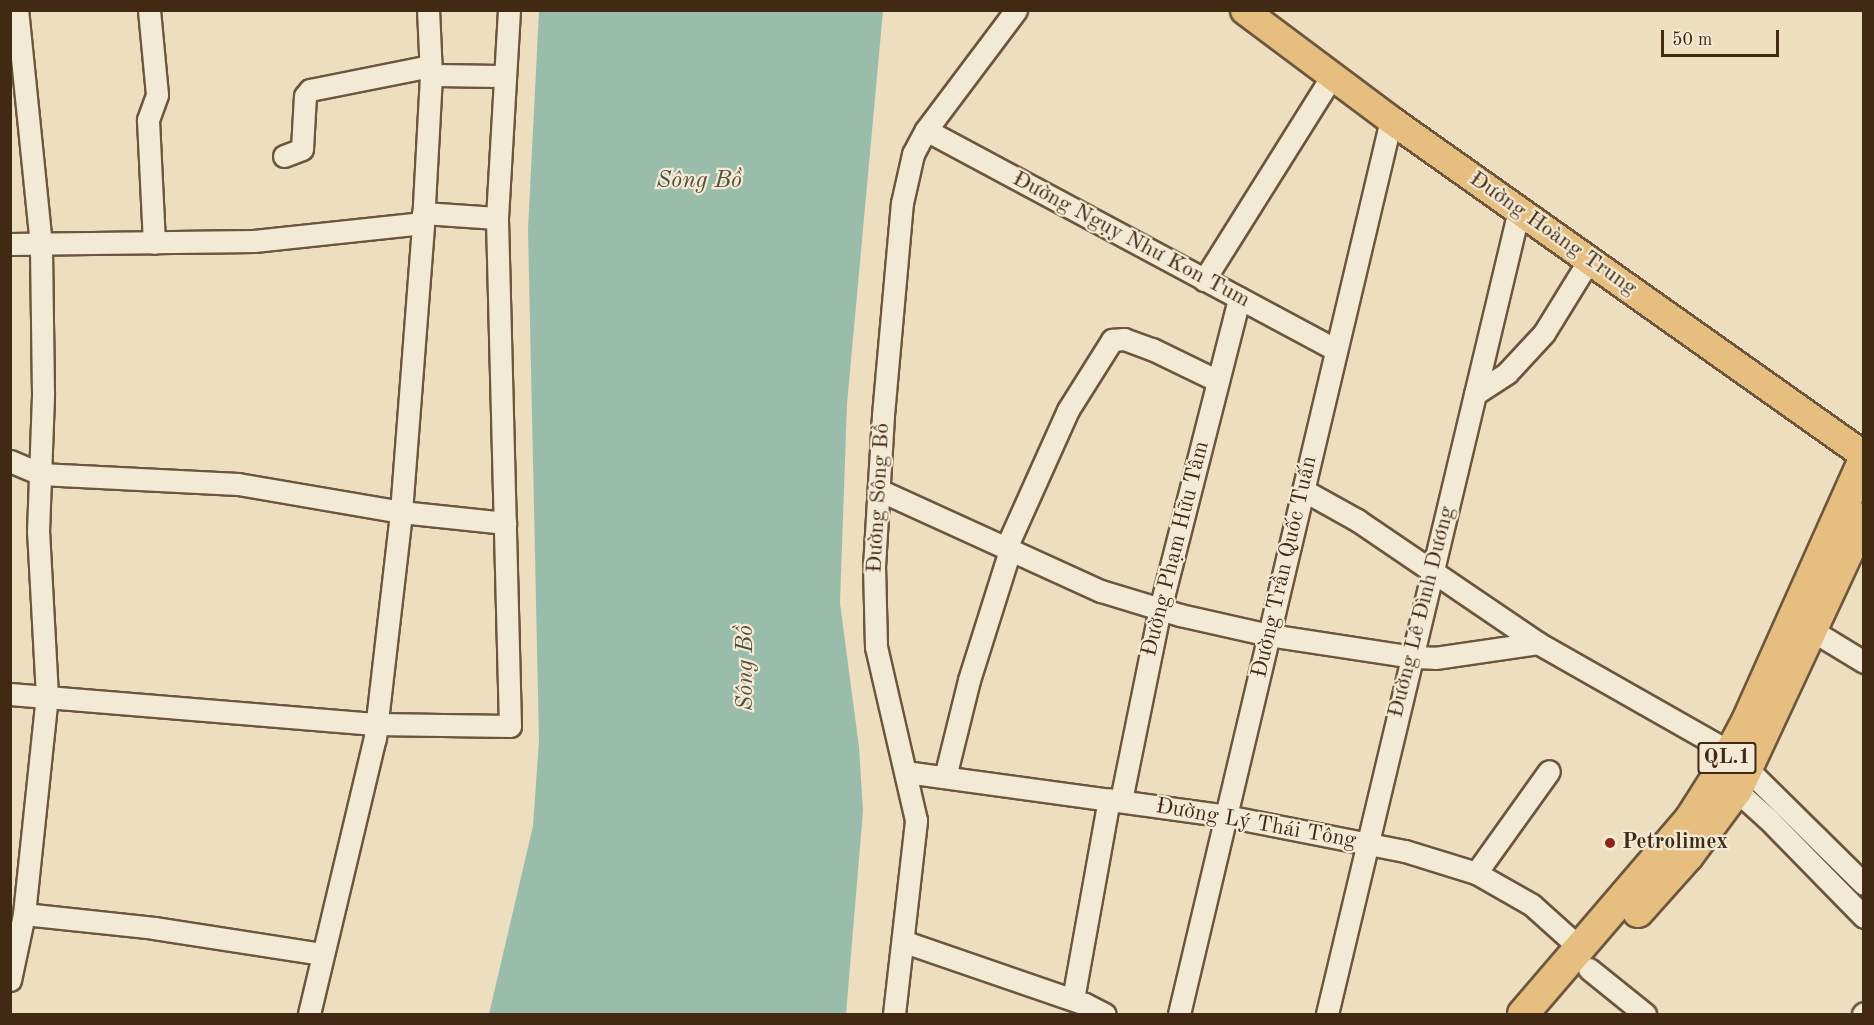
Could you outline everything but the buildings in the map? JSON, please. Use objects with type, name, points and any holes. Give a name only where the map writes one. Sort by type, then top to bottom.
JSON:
[{"type":"highway","name":"QL.1","points":[[1733,772],[1863,457]]},
{"type":"highway","name":"QL.1","points":[[1523,1014],[1585,958],[1688,856],[1812,631],[1863,518]]},
{"type":"highway","name":"QL.1","points":[[1550,1014],[1585,958]]},
{"type":"main road","name":"Đường Hoàng Trung","points":[[1244,10],[1391,120],[1863,457]]},
{"type":"street","points":[[10,980],[24,914],[47,696],[38,532],[41,245],[17,10]]},
{"type":"street","points":[[148,10],[157,95],[148,120],[154,243]]},
{"type":"street","points":[[309,1014],[375,724],[401,512],[423,218],[430,70],[428,10]]},
{"type":"street","points":[[10,694],[375,724],[510,726],[497,219],[509,10]]},
{"type":"street","name":"Đường Sông Bồ","points":[[894,1014],[905,942],[916,820],[876,647],[879,490],[902,203],[913,154],[926,129],[1016,10]]},
{"type":"street","points":[[284,156],[302,149],[306,96],[310,90],[430,70],[504,76]]},
{"type":"street","points":[[1204,280],[1332,76]]},
{"type":"street","name":"Đường Trần Quốc Tuấn","points":[[1179,1014],[1391,120]]},
{"type":"street","name":"Đường Ngụy Như Kon Tum","points":[[926,129],[1336,350]]},
{"type":"street","name":"Đường Lê Đình Dương","points":[[1327,1014],[1365,843],[1519,210]]},
{"type":"street","points":[[10,244],[254,242],[423,218],[497,219]]},
{"type":"street","points":[[1475,394],[1507,373],[1544,333],[1589,260]]},
{"type":"street","name":"Đường Phạm Hữu Tâm","points":[[1079,1006],[1115,799],[1160,609],[1239,298]]},
{"type":"street","points":[[945,777],[966,690],[1008,549],[1068,410],[1112,340],[1124,339],[1143,346],[1218,381]]},
{"type":"street","points":[[10,462],[40,474],[238,484],[401,512],[505,523]]},
{"type":"street","points":[[879,490],[1101,591],[1160,609],[1269,635],[1412,657],[1435,658],[1538,643]]},
{"type":"street","points":[[1303,490],[1357,520],[1733,772],[1863,884]]},
{"type":"street","points":[[1812,631],[1863,662]]},
{"type":"street","points":[[1476,873],[1549,771]]},
{"type":"street","name":"Đường Lý Thái Tông","points":[[906,772],[1226,816],[1365,843],[1476,873],[1532,905],[1645,1014]]},
{"type":"street","points":[[1733,772],[1863,917]]},
{"type":"street","points":[[24,914],[154,928],[321,954]]},
{"type":"street","points":[[905,942],[1105,1014]]},
{"type":"water","name":"Sông Bồ","points":[[539,11],[883,11],[847,404],[840,603],[859,747],[863,811],[846,1014],[489,1014],[533,826],[539,741],[528,229]]},
{"type":"place","name":"Petrolimex","points":[[1610,843]]}]
